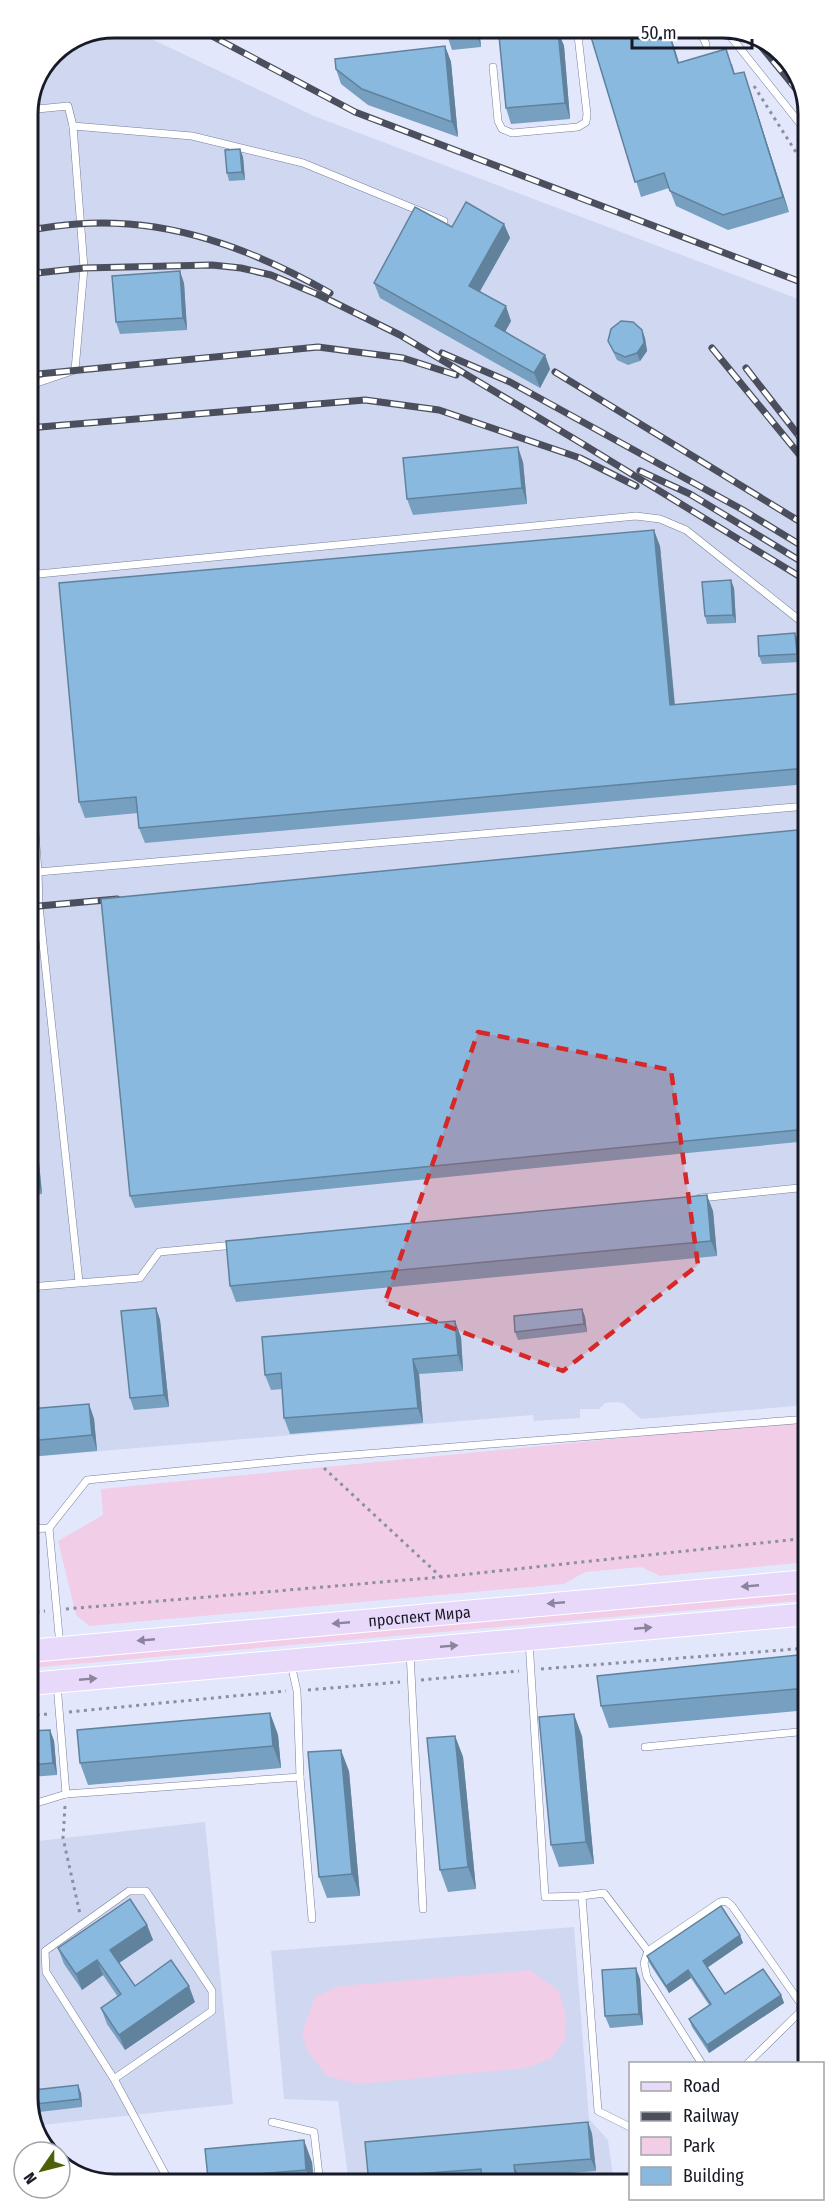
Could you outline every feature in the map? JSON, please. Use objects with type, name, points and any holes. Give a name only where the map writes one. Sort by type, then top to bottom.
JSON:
[{"type":"main road","name":"проспект Мира","points":[[38,1650],[798,1582]]},
{"type":"main road","name":"проспект Мира","points":[[38,1683],[798,1615]]},
{"type":"lane","points":[[493,67],[498,121],[502,129],[512,133],[578,127],[586,122],[588,114],[578,38]]},
{"type":"lane","points":[[703,38],[705,44]]},
{"type":"lane","points":[[732,39],[798,120]]},
{"type":"lane","points":[[38,109],[68,106],[73,126],[84,268],[75,370],[38,383]]},
{"type":"lane","points":[[73,126],[192,136],[303,163],[444,221]]},
{"type":"lane","points":[[38,574],[636,516],[660,519],[686,530],[798,619]]},
{"type":"lane","points":[[79,1282],[39,906],[38,872],[798,807]]},
{"type":"lane","points":[[690,1199],[798,1188]]},
{"type":"lane","points":[[38,1286],[140,1278],[159,1252],[241,1244]]},
{"type":"lane","points":[[60,1648],[49,1528],[87,1480],[314,1458],[798,1420]]},
{"type":"lane","points":[[38,1529],[49,1528]]},
{"type":"lane","points":[[529,1639],[545,1897],[604,1893],[648,1951]]},
{"type":"lane","points":[[410,1650],[423,1909]]},
{"type":"lane","points":[[290,1661],[297,1690],[300,1777],[312,1919]]},
{"type":"lane","points":[[57,1682],[66,1794]]},
{"type":"lane","points":[[645,1747],[798,1732]]},
{"type":"lane","points":[[38,1803],[66,1794],[300,1777]]},
{"type":"lane","points":[[114,2079],[213,2011],[213,1991],[146,1891],[129,1892],[45,1951],[46,1972],[114,2079],[166,2174]]},
{"type":"lane","points":[[582,1896],[598,2111],[629,2126]]},
{"type":"lane","points":[[701,2062],[647,1977],[644,1963],[648,1951],[720,1902],[726,1901],[732,1906],[798,2000]]},
{"type":"lane","points":[[749,2062],[798,2014]]},
{"type":"lane","points":[[272,2122],[314,2132],[319,2174]]},
{"type":"path","points":[[750,80],[798,155]]},
{"type":"path","points":[[314,1458],[441,1577]]},
{"type":"path","points":[[66,1609],[441,1577],[798,1539]]},
{"type":"path","points":[[38,1612],[47,1611]]},
{"type":"path","points":[[537,1670],[798,1649]]},
{"type":"path","points":[[417,1680],[526,1671]]},
{"type":"path","points":[[303,1690],[407,1681]]},
{"type":"path","points":[[69,1713],[292,1691]]},
{"type":"path","points":[[38,1715],[53,1714]]},
{"type":"path","points":[[66,1794],[63,1838],[82,1925]]},
{"type":"highlighted area","points":[[478,1032],[671,1070],[698,1265],[563,1371],[385,1302]]},
{"type":"shaded area","points":[[149,38],[314,116],[798,299],[798,1406],[641,1419],[623,1403],[614,1402],[605,1403],[599,1409],[580,1409],[580,1418],[534,1421],[533,1415],[38,1456],[38,109],[43,84],[50,71],[71,50],[93,41]]},
{"type":"shaded area","points":[[205,1822],[233,2104],[42,2125],[38,2108],[38,1841]]},
{"type":"shaded area","points":[[574,1927],[589,2119],[608,2140],[613,2174],[348,2174],[338,2101],[284,2099],[271,1951]]},
{"type":"green space","points":[[798,1421],[798,1563],[660,1576],[641,1567],[585,1572],[564,1584],[89,1626],[76,1615],[58,1541],[103,1515],[101,1489]]},
{"type":"green space","points":[[798,1594],[798,1601],[38,1667],[38,1659]]},
{"type":"green space","points":[[530,1970],[559,1991],[566,2016],[565,2039],[552,2058],[527,2068],[358,2084],[327,2076],[308,2052],[302,2033],[315,1997],[339,1986]]},
{"type":"green space","points":[[140,2172],[145,2174],[113,2174]]},
{"type":"building","points":[[499,38],[559,38],[565,103],[506,108]]},
{"type":"building","points":[[591,38],[670,38],[678,63],[726,49],[734,74],[744,72],[783,197],[723,215],[670,191],[664,173],[635,182]]},
{"type":"building","points":[[445,46],[452,122],[362,89],[336,69],[335,59]]},
{"type":"building","points":[[240,149],[242,172],[227,173],[225,150]]},
{"type":"building","points":[[466,202],[504,224],[469,286],[506,306],[495,326],[545,355],[534,373],[374,283],[415,207],[452,227]]},
{"type":"building","points":[[180,271],[183,318],[116,322],[112,276]]},
{"type":"building","points":[[621,321],[633,322],[642,330],[644,343],[637,353],[625,357],[614,352],[608,341],[611,329]]},
{"type":"building","points":[[518,447],[522,488],[407,499],[403,458]]},
{"type":"building","points":[[654,530],[670,705],[798,694],[798,769],[139,828],[136,797],[79,802],[59,583]]},
{"type":"building","points":[[731,580],[733,615],[705,616],[702,582]]},
{"type":"building","points":[[795,633],[797,654],[759,656],[758,636]]},
{"type":"building","points":[[798,830],[798,1130],[130,1196],[101,899]]},
{"type":"building","points":[[707,1195],[711,1241],[230,1286],[226,1241]]},
{"type":"building","points":[[156,1308],[164,1395],[130,1398],[121,1311]]},
{"type":"building","points":[[582,1309],[584,1324],[515,1332],[514,1316]]},
{"type":"building","points":[[455,1321],[458,1355],[413,1359],[418,1408],[284,1418],[281,1373],[265,1375],[262,1337]]},
{"type":"building","points":[[89,1404],[92,1435],[38,1440],[38,1408]]},
{"type":"building","points":[[798,1655],[798,1689],[601,1706],[597,1676]]},
{"type":"building","points":[[270,1713],[273,1746],[80,1763],[77,1730]]},
{"type":"building","points":[[574,1714],[586,1842],[551,1845],[539,1717]]},
{"type":"building","points":[[50,1730],[53,1763],[38,1764],[38,1731]]},
{"type":"building","points":[[455,1736],[468,1867],[440,1870],[427,1738]]},
{"type":"building","points":[[341,1750],[352,1874],[319,1877],[308,1752]]},
{"type":"building","points":[[130,1899],[147,1925],[110,1950],[135,1986],[171,1960],[189,1986],[119,2035],[101,2008],[121,1994],[97,1960],[76,1974],[58,1948]]},
{"type":"building","points":[[721,1906],[740,1935],[703,1961],[725,1994],[763,1969],[781,1995],[707,2045],[689,2019],[711,2004],[688,1970],[666,1986],[647,1956]]},
{"type":"building","points":[[636,1968],[639,2014],[605,2016],[602,1970]]},
{"type":"building","points":[[78,2085],[80,2099],[38,2104],[38,2090]]},
{"type":"building","points":[[588,2122],[591,2159],[514,2165],[515,2174],[481,2174],[481,2169],[416,2174],[368,2174],[365,2142]]},
{"type":"building","points":[[304,2140],[306,2170],[257,2174],[208,2174],[205,2149]]},
{"type":"railway","points":[[216,38],[355,112],[798,281]]},
{"type":"railway","points":[[764,50],[793,85]]},
{"type":"railway","points":[[38,228],[71,224],[111,223],[177,231],[240,250],[301,277],[330,293]]},
{"type":"railway","points":[[38,273],[84,268],[212,265],[241,268],[271,275],[319,295],[400,335],[798,576]]},
{"type":"railway","points":[[38,374],[318,347],[403,358],[456,375]]},
{"type":"railway","points":[[712,348],[798,453]]},
{"type":"railway","points":[[442,353],[510,382],[743,510],[798,544]]},
{"type":"railway","points":[[746,368],[798,435]]},
{"type":"railway","points":[[555,372],[798,520]]},
{"type":"railway","points":[[38,427],[365,400],[439,410],[580,458],[636,486]]},
{"type":"railway","points":[[640,471],[690,494],[798,560]]},
{"type":"railway","points":[[38,906],[117,899]]}]
